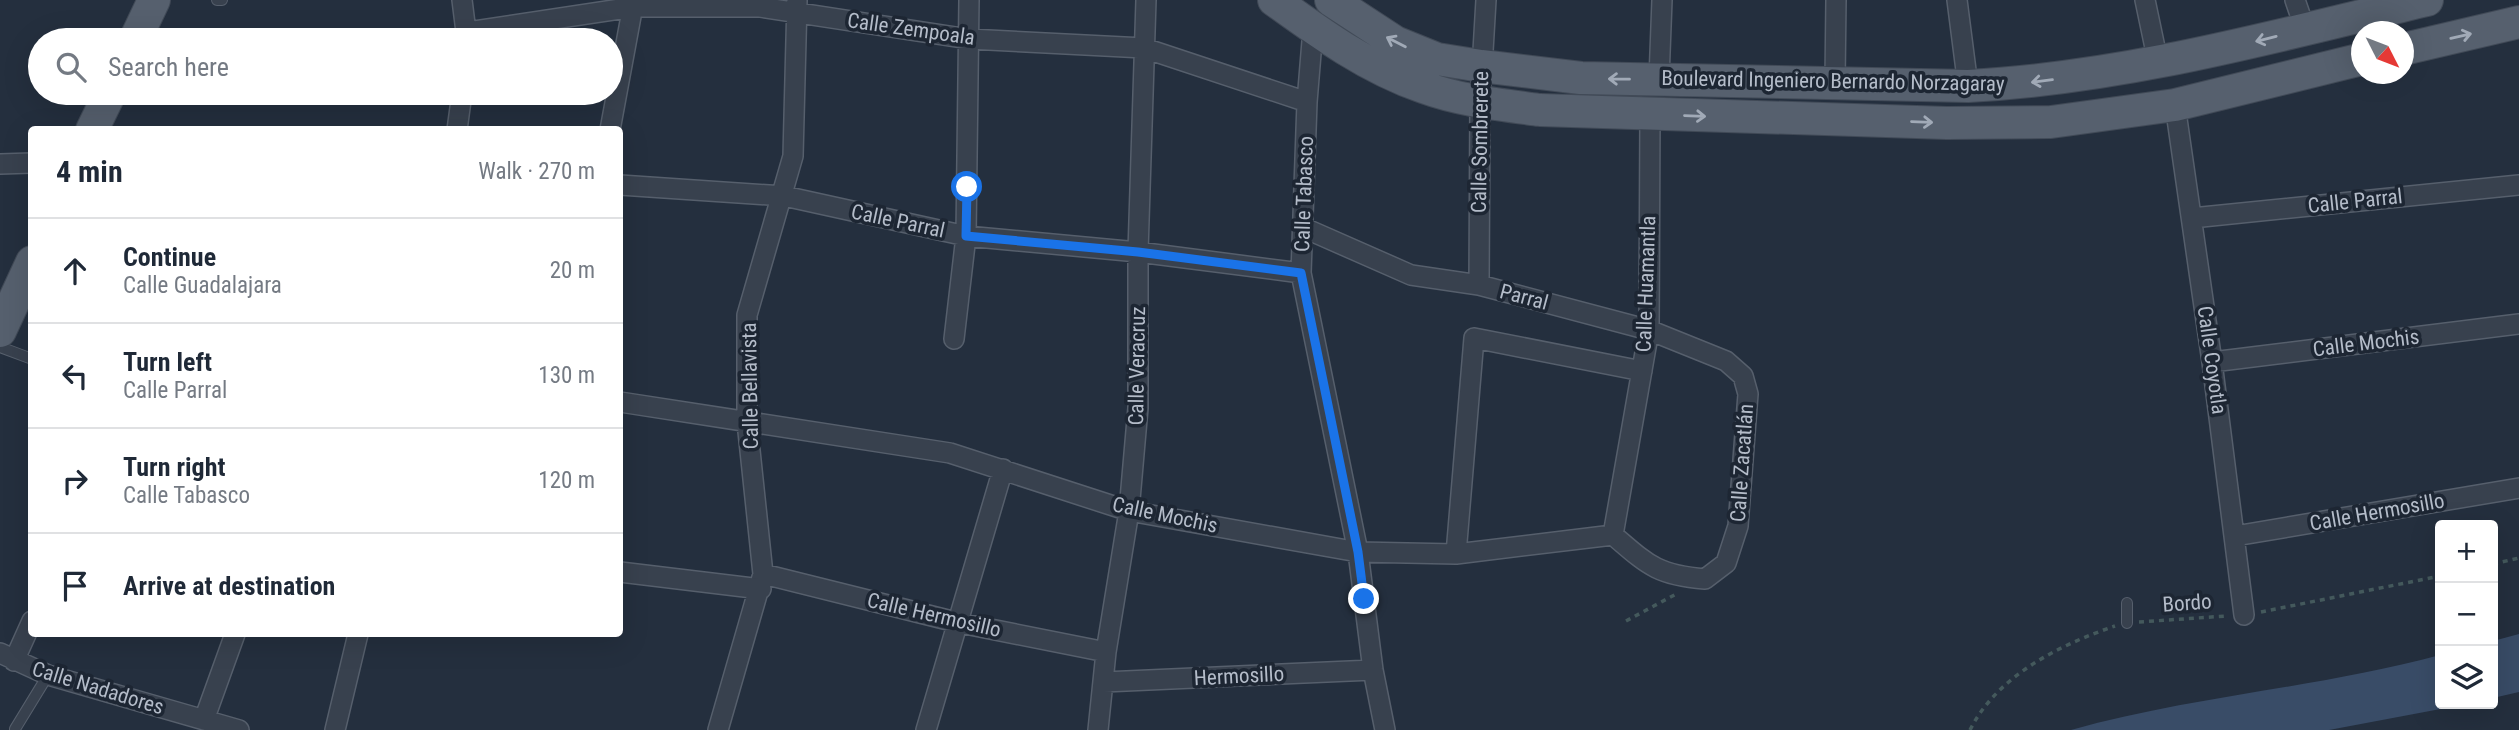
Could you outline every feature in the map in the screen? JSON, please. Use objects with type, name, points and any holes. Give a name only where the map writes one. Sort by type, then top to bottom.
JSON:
[{"type":"main road","points":[[141,28],[154,0]]},
{"type":"main road","name":"Boulevard Ingeniero Bernardo Norzagaray","points":[[1274,0],[1313,29],[1393,75],[1425,88],[1480,102],[1540,110],[2001,124],[2051,122],[2175,105],[2351,61]]},
{"type":"main road","name":"Boulevard Ingeniero Bernardo Norzagaray","points":[[1331,0],[1395,42],[1437,59],[1481,66],[1581,78],[1835,81],[1968,86],[2026,83],[2158,62],[2427,0]]},
{"type":"main road","points":[[2414,46],[2519,22]]},
{"type":"main road","points":[[94,126],[104,105]]},
{"type":"main road","points":[[0,331],[28,271]]},
{"type":"street","points":[[462,0],[466,28]]},
{"type":"street","points":[[954,338],[966,236],[969,0]]},
{"type":"street","name":"Calle Veracruz","points":[[1098,730],[1106,652],[1129,511],[1138,408],[1138,252],[1146,0]]},
{"type":"street","name":"Calle Sombrerete","points":[[1479,285],[1480,102],[1486,0]]},
{"type":"street","points":[[1658,79],[1662,0]]},
{"type":"street","points":[[1835,81],[1836,0]]},
{"type":"street","points":[[1957,0],[1968,86]]},
{"type":"street","points":[[2145,0],[2158,62]]},
{"type":"street","points":[[2295,0],[2305,29]]},
{"type":"street","points":[[623,62],[634,4]]},
{"type":"street","name":"Calle Zempoala","points":[[509,28],[634,4],[797,6],[968,39],[1144,48],[1307,102]]},
{"type":"street","name":"Calle Bellavista","points":[[723,729],[762,581],[747,422],[747,315],[764,250],[784,196],[793,156],[797,6]]},
{"type":"street","name":"Calle Tabasco","points":[[1313,29],[1307,102],[1301,273],[1358,552],[1373,670],[1385,730]]},
{"type":"street","points":[[458,126],[460,105]]},
{"type":"street","points":[[611,126],[615,105]]},
{"type":"street","name":"Calle Coyotla","points":[[2175,105],[2213,362],[2244,615]]},
{"type":"street","name":"Calle Huamantla","points":[[1613,535],[1649,330],[1650,114]]},
{"type":"street","points":[[0,164],[28,163]]},
{"type":"street","name":"Calle Parral","points":[[623,184],[784,196],[966,236],[1138,252],[1301,273]]},
{"type":"street","name":"Calle Parral","points":[[2192,218],[2519,185]]},
{"type":"street","name":"Parral","points":[[1301,227],[1411,275],[1479,285],[1649,330],[1726,361],[1743,376]]},
{"type":"street","name":"Calle Mochis","points":[[2213,362],[2519,324]]},
{"type":"street","points":[[1456,554],[1474,338],[1642,371]]},
{"type":"street","name":"Calle Zacatlán","points":[[1705,579],[1726,563],[1738,526],[1748,394],[1743,376]]},
{"type":"street","name":"Calle Mochis","points":[[623,402],[950,453],[1129,511],[1358,552],[1456,554],[1613,535]]},
{"type":"street","points":[[926,730],[960,623],[1003,469]]},
{"type":"street","name":"Calle Hermosillo","points":[[2235,536],[2519,488]]},
{"type":"street","points":[[1613,535],[1660,572],[1705,579]]},
{"type":"street","name":"Calle Hermosillo","points":[[623,572],[762,581],[1106,652]]},
{"type":"street","points":[[7,657],[28,627]]},
{"type":"street","points":[[204,720],[234,637]]},
{"type":"street","points":[[335,730],[357,637]]},
{"type":"street","name":"Calle Nadadores","points":[[7,657],[48,675],[239,730]]},
{"type":"street","name":"Hermosillo","points":[[1104,682],[1373,670]]},
{"type":"lane","points":[[0,347],[28,358]]},
{"type":"lane","points":[[2127,603],[2127,623]]},
{"type":"lane","points":[[15,729],[48,675]]},
{"type":"path","points":[[2498,563],[2519,558]]},
{"type":"path","name":"Bordo","points":[[1970,730],[1981,709],[2004,683],[2022,670],[2096,633],[2127,623],[2244,615],[2435,577]]},
{"type":"path","points":[[1626,621],[1705,579]]},
{"type":"water","points":[[2519,634],[2519,692],[2498,697],[2498,646],[2498,640]]},
{"type":"water","points":[[2435,656],[2435,709],[2440,709],[2329,730],[2071,730],[2117,718]]},
{"type":"route","points":[[967,187],[966,236],[1138,252],[1301,273],[1358,552],[1364,599]]}]
